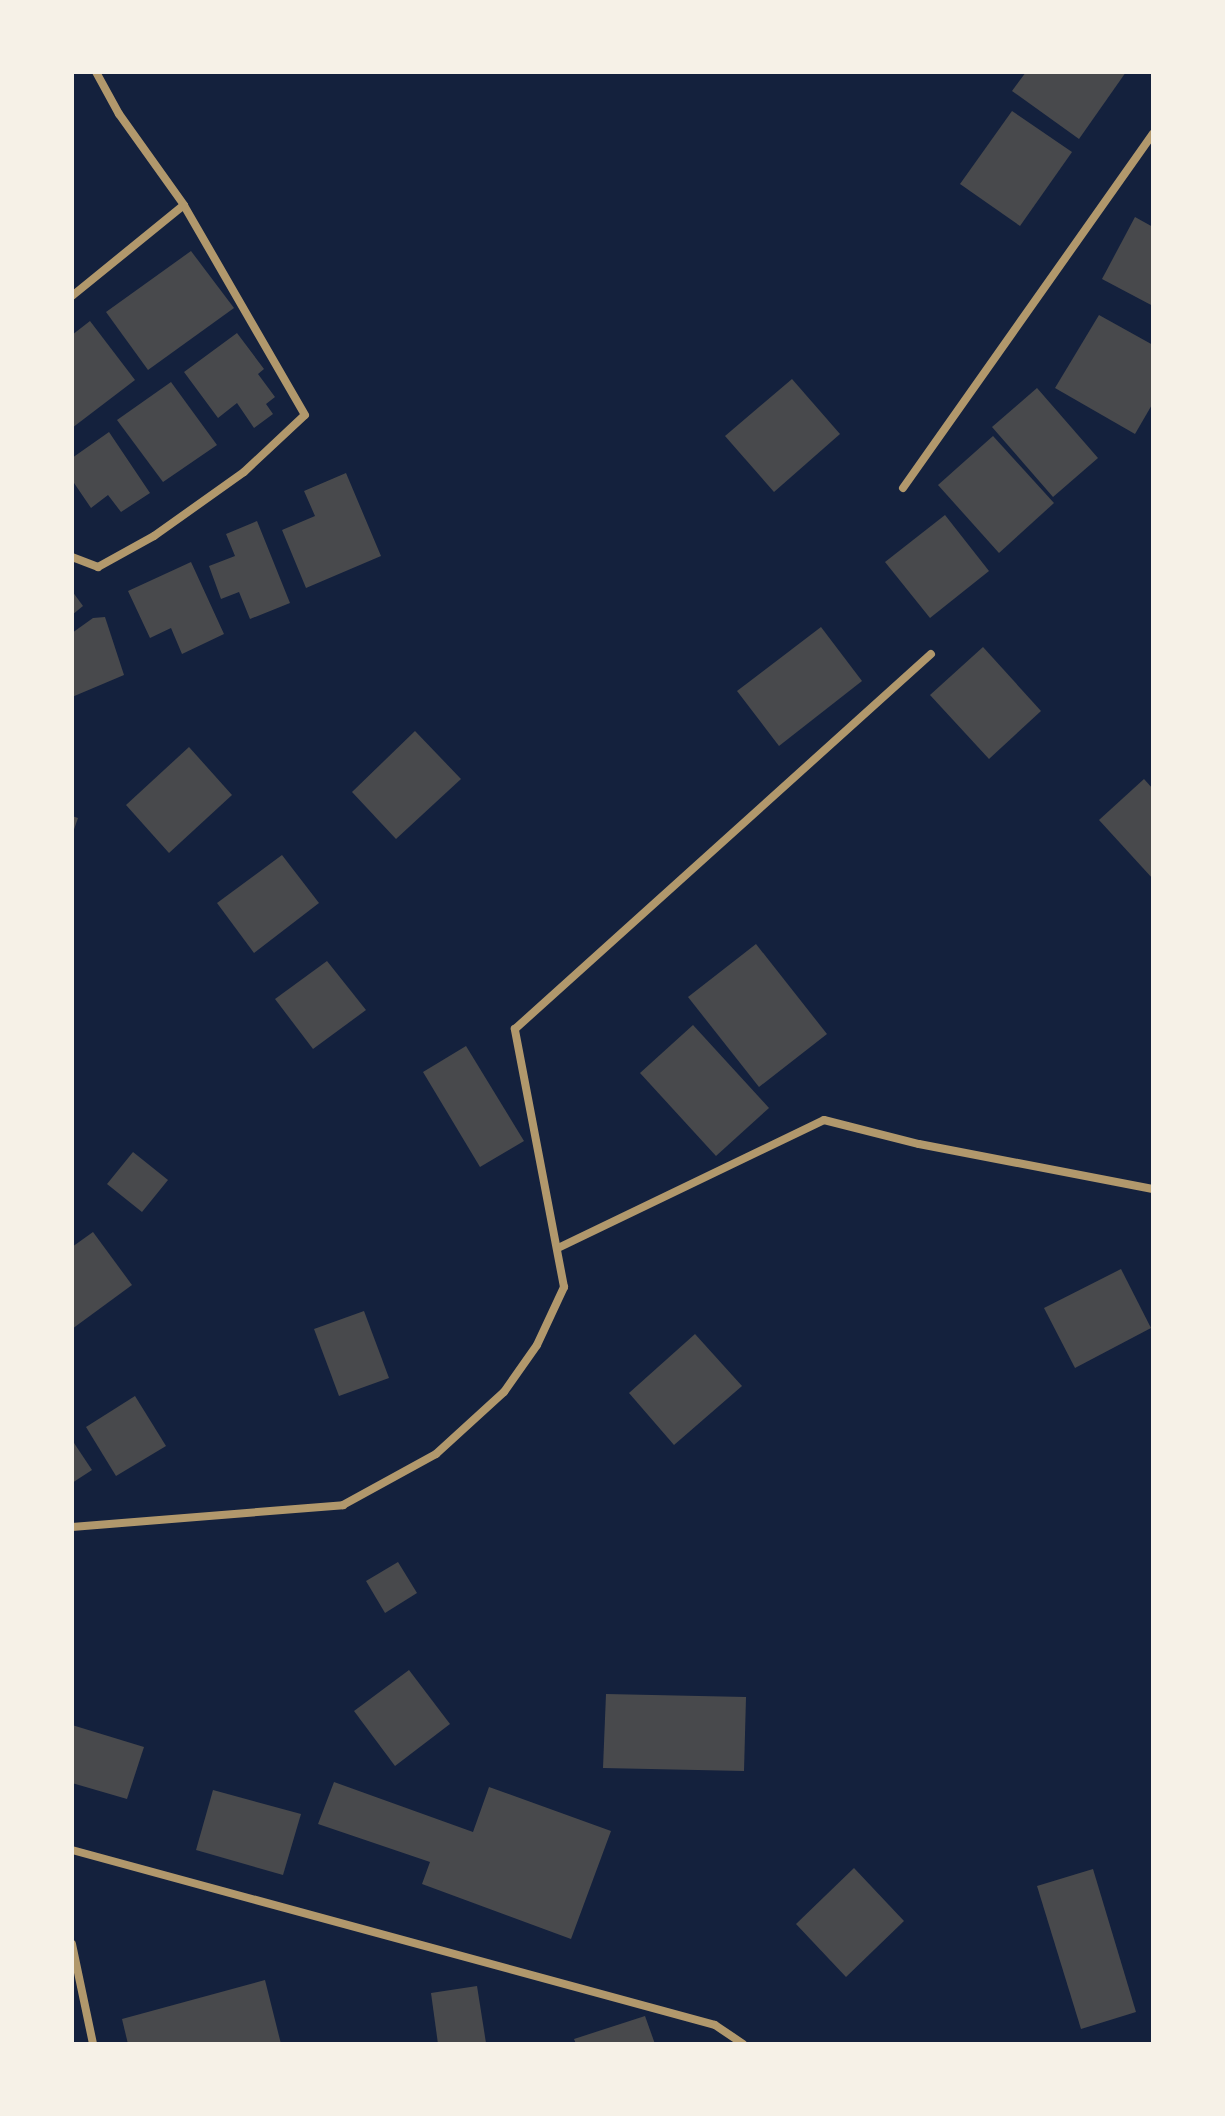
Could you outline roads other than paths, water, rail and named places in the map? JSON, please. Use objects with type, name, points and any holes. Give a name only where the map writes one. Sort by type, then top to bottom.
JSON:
[{"type":"street","points":[[72,557],[98,567],[154,536],[244,472],[305,415],[184,205],[119,114],[96,72]]},
{"type":"street","points":[[903,488],[1153,133]]},
{"type":"street","points":[[72,296],[184,205]]},
{"type":"street","points":[[72,1527],[343,1505],[436,1454],[504,1392],[537,1345],[564,1287],[515,1029],[931,654]]},
{"type":"street","points":[[558,1248],[824,1120],[919,1144],[1153,1189]]},
{"type":"street","points":[[72,1850],[715,2025],[743,2044]]},
{"type":"street","points":[[72,1944],[93,2044]]}]
